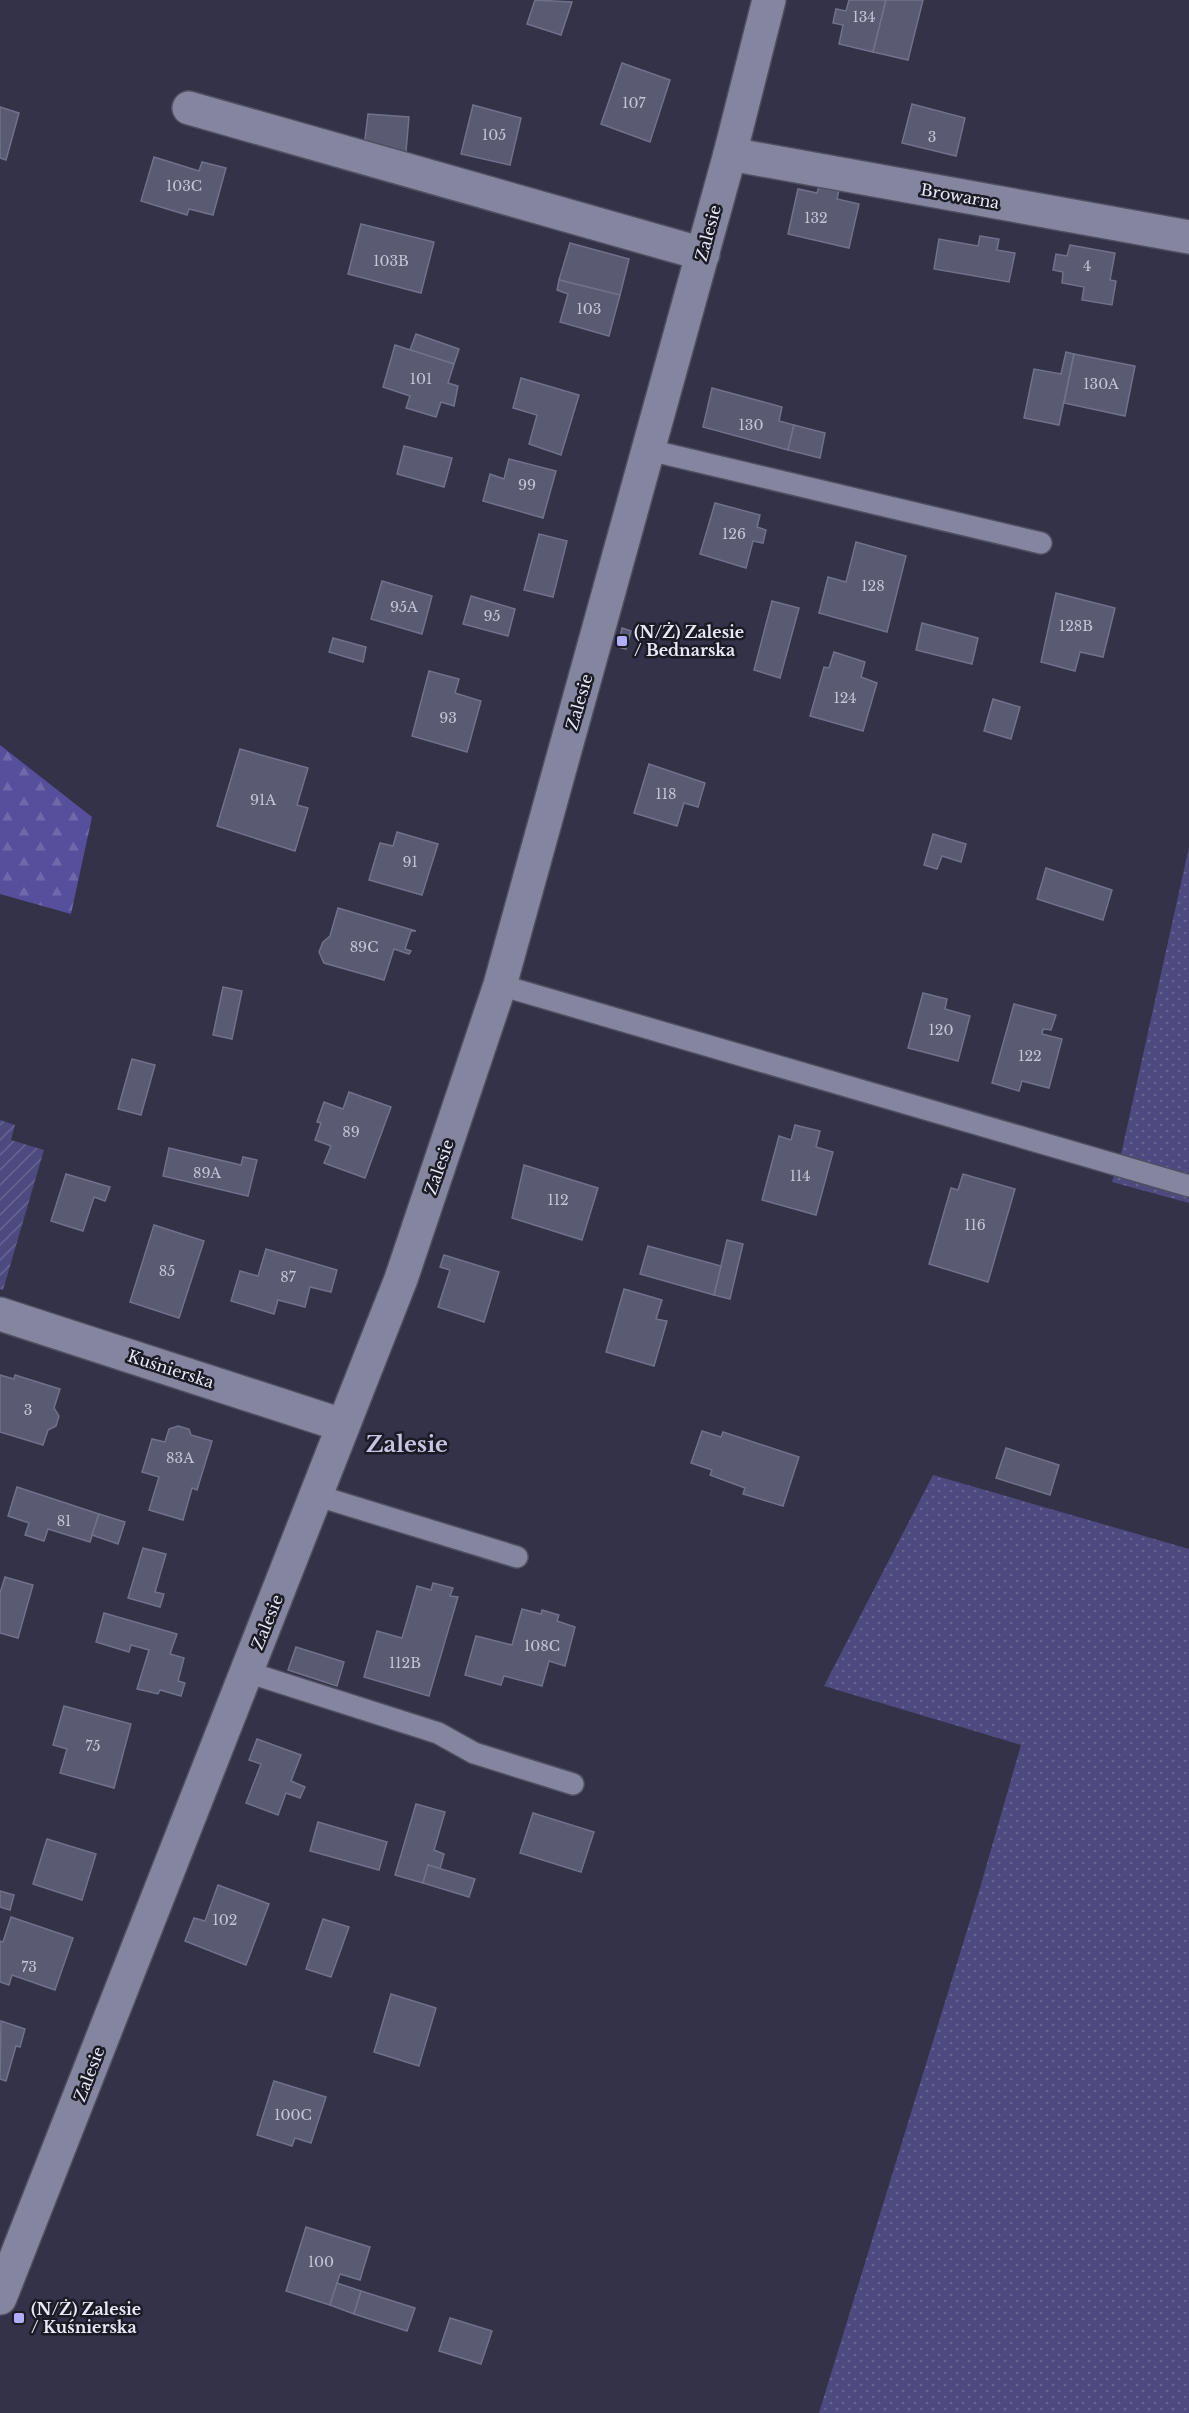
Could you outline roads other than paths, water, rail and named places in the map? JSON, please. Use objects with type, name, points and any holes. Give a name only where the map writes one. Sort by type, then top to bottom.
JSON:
[{"type":"street","name":"Zalesie","points":[[0,2298],[401,1279],[500,985],[703,254],[769,0]]},
{"type":"street","points":[[189,108],[703,254]]},
{"type":"street","name":"Browarna","points":[[730,154],[1189,237]]},
{"type":"street","name":"Kuśnierska","points":[[0,1314],[342,1425]]},
{"type":"lane","points":[[649,450],[1041,543]]},
{"type":"lane","points":[[500,985],[1189,1186]]},
{"type":"lane","points":[[315,1495],[517,1557]]},
{"type":"lane","points":[[247,1672],[438,1733],[474,1753],[573,1784]]},
{"type":"place","name":"(N/Ż) Zalesie / Bednarska","points":[[622,641]]},
{"type":"place","name":"(N/Ż) Zalesie / Kuśnierska","points":[[19,2318]]},
{"type":"district","name":"Zalesie","points":[[407,1444]]}]
